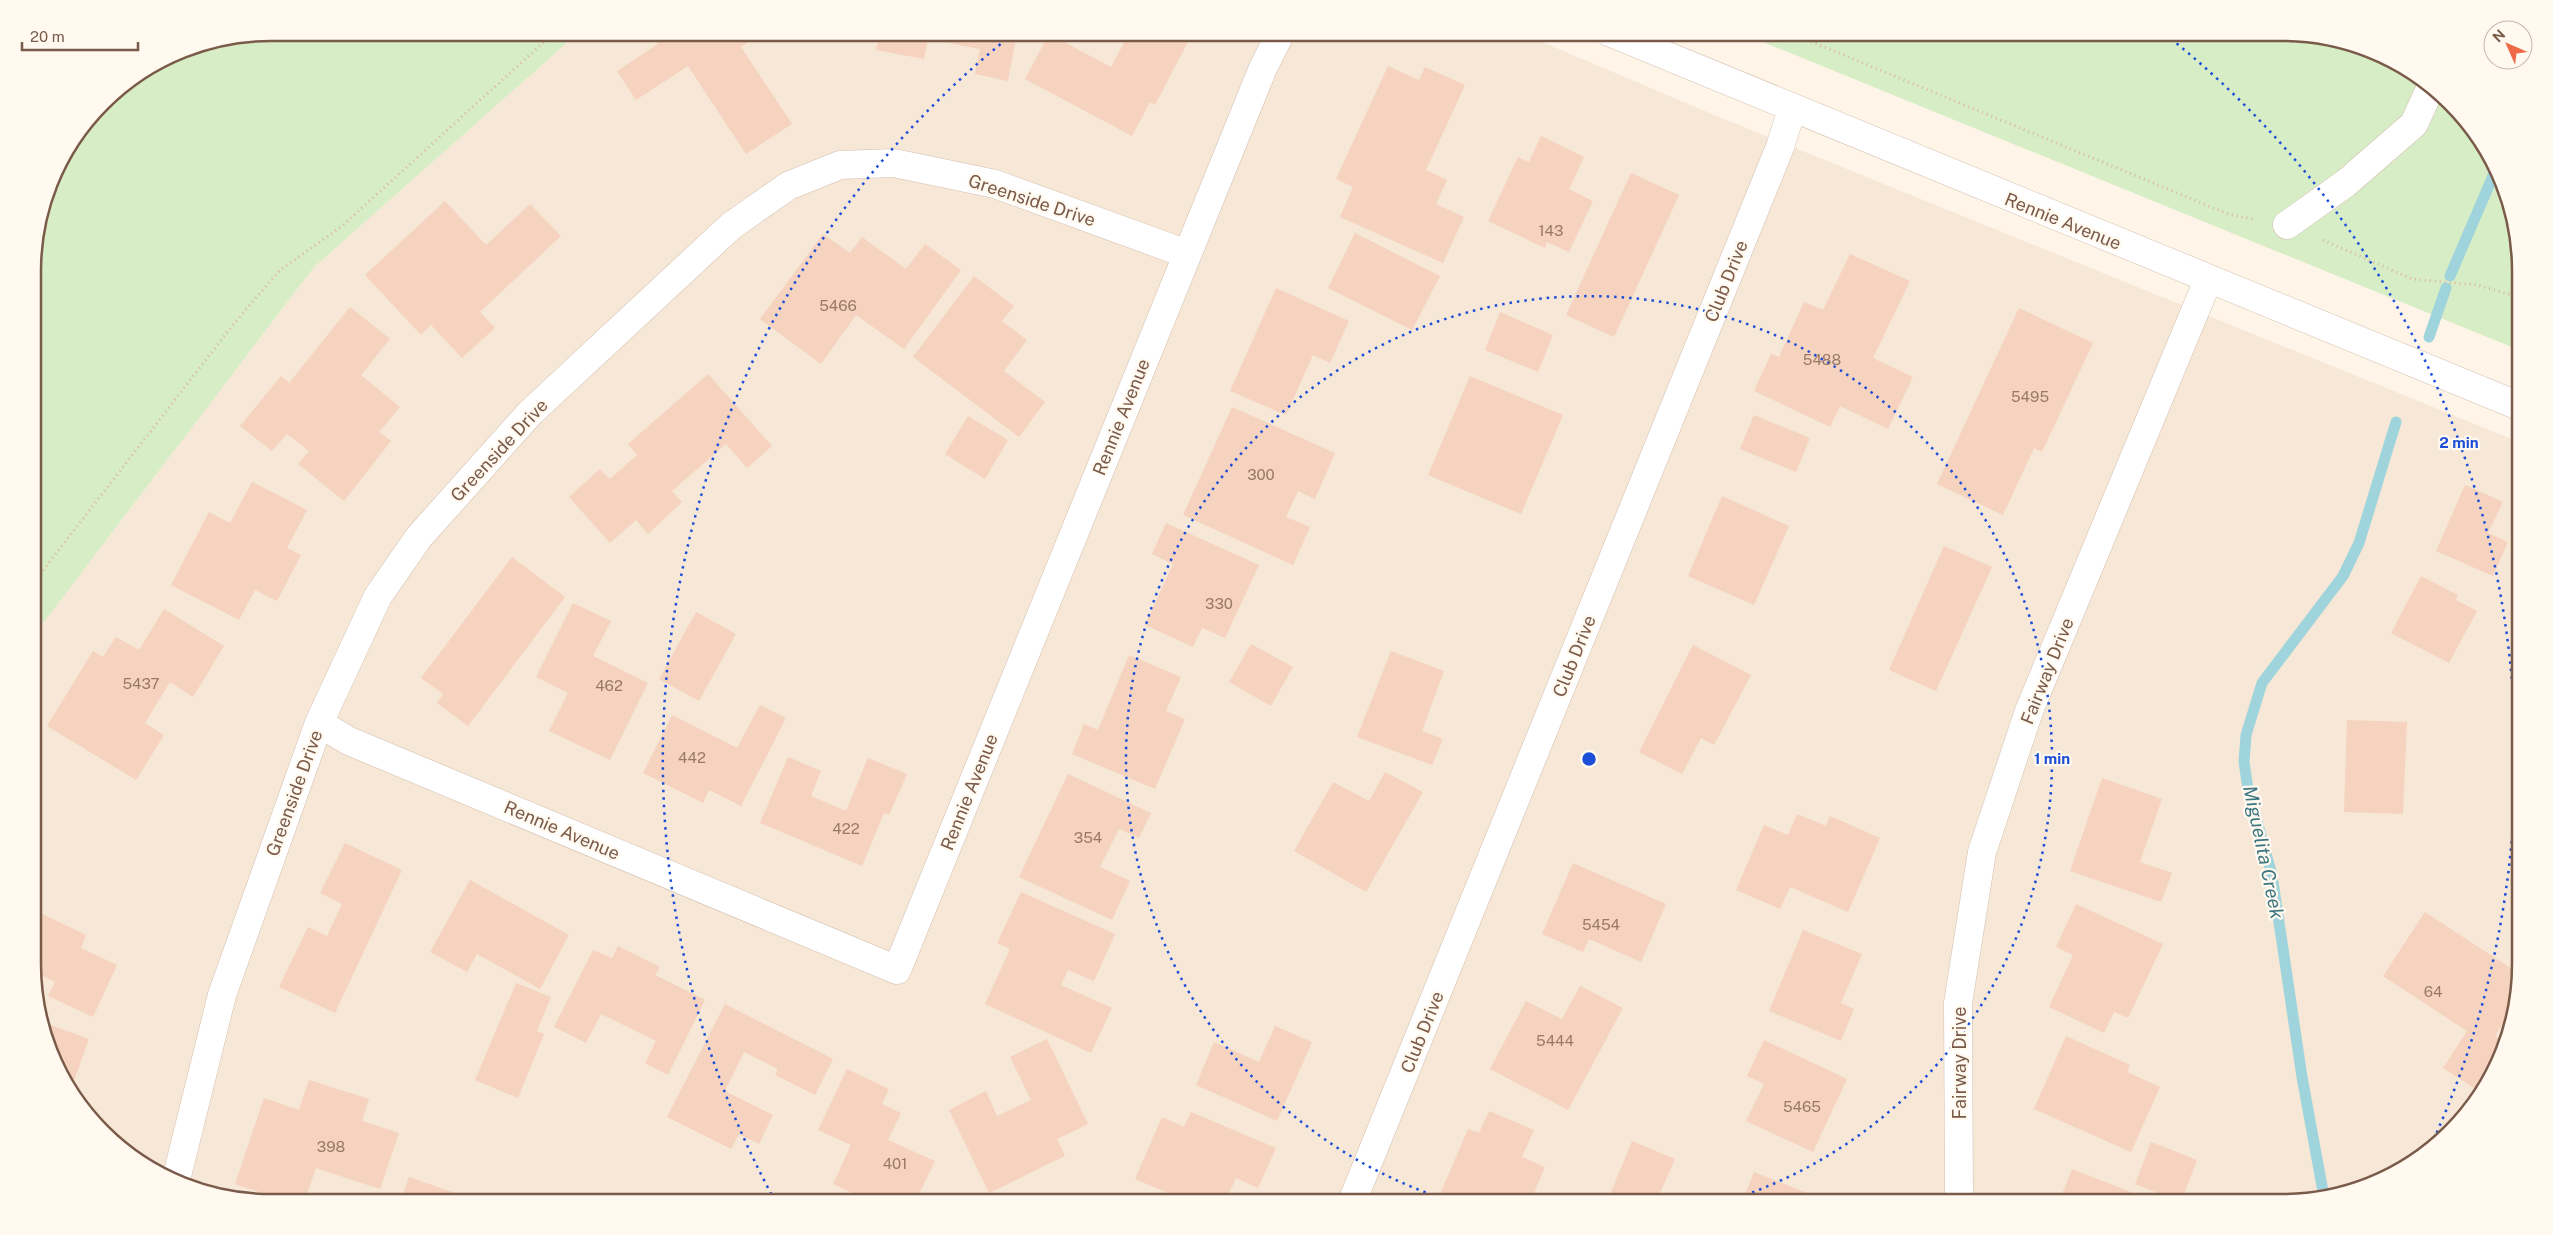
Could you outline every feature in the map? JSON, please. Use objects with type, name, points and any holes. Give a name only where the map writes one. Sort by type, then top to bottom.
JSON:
[{"type":"street","name":"Rennie Avenue","points":[[319,723],[349,741],[897,970],[1187,254],[1263,68],[1276,41]]},
{"type":"street","name":"Rennie Avenue","points":[[1630,41],[2208,280],[2512,403]]},
{"type":"street","points":[[2287,225],[2346,183],[2414,124],[2428,94]]},
{"type":"street","name":"Club Drive","points":[[1355,1194],[1780,147],[1792,109]]},
{"type":"street","name":"Greenside Drive","points":[[178,1173],[222,995],[319,723],[378,596],[419,537],[530,414],[731,226],[788,186],[840,165],[894,162],[995,184],[1187,254]]},
{"type":"street","name":"Fairway Drive","points":[[1959,1194],[1958,1003],[1982,852],[2029,711],[2208,280]]},
{"type":"path","points":[[41,573],[232,326],[280,271],[342,226],[545,41]]},
{"type":"path","points":[[1810,41],[2228,214],[2287,225],[2412,279],[2477,285],[2512,295]]},
{"type":"shaded area","points":[[569,41],[1540,41],[1719,117],[2512,439],[2512,963],[2510,993],[2500,1037],[2488,1065],[2464,1104],[2422,1146],[2383,1170],[2355,1182],[2311,1192],[2281,1194],[272,1194],[242,1192],[198,1182],[156,1163],[144,1155],[120,1137],[98,1115],[80,1091],[65,1065],[49,1023],[43,993],[41,963],[41,626],[314,267]]},
{"type":"green space","points":[[272,41],[569,41],[314,267],[41,626],[41,272],[43,242],[53,198],[65,170],[72,156],[98,120],[120,98],[156,72],[198,53],[242,43]]},
{"type":"green space","points":[[1761,41],[2281,41],[2311,43],[2355,53],[2396,72],[2433,98],[2464,131],[2488,170],[2500,198],[2510,242],[2512,347]]},
{"type":"building","points":[[656,41],[750,41],[741,47],[792,124],[746,154],[688,66],[636,100],[617,71],[658,44]]},
{"type":"building","points":[[878,41],[928,41],[924,59],[876,50]]},
{"type":"building","points":[[938,41],[1015,41],[1008,81],[975,74],[980,49]]},
{"type":"building","points":[[1045,41],[1062,41],[1111,67],[1125,41],[1188,41],[1155,105],[1150,102],[1132,136],[1025,79]]},
{"type":"building","points":[[1388,66],[1419,80],[1425,67],[1465,85],[1426,170],[1447,180],[1436,204],[1464,217],[1443,263],[1340,217],[1353,187],[1336,179]]},
{"type":"building","points":[[1541,136],[1584,157],[1569,189],[1593,201],[1569,252],[1547,242],[1545,248],[1488,221],[1518,157],[1529,162]]},
{"type":"building","points":[[1631,173],[1679,195],[1614,337],[1566,315]]},
{"type":"building","points":[[445,201],[486,245],[530,204],[561,236],[480,312],[495,328],[462,358],[431,325],[421,335],[365,275]]},
{"type":"building","points":[[1355,233],[1440,276],[1412,330],[1328,288]]},
{"type":"building","points":[[823,234],[850,253],[862,237],[906,269],[925,244],[961,270],[904,349],[856,315],[821,364],[760,319]]},
{"type":"building","points":[[1850,254],[1910,281],[1873,358],[1913,377],[1888,429],[1840,406],[1830,427],[1754,391],[1771,354],[1779,357],[1804,302],[1823,310]]},
{"type":"building","points":[[974,276],[1014,306],[1002,321],[1027,340],[1004,371],[1045,402],[1019,437],[913,357]]},
{"type":"building","points":[[1276,288],[1349,321],[1330,363],[1313,355],[1286,415],[1230,391]]},
{"type":"building","points":[[350,307],[390,339],[361,375],[400,407],[379,432],[391,441],[344,501],[298,464],[309,451],[287,434],[272,451],[240,426],[281,376],[289,383]]},
{"type":"building","points":[[2019,308],[2093,343],[2042,452],[2034,448],[2003,515],[1937,484]]},
{"type":"building","points":[[1500,312],[1553,335],[1538,372],[1485,350]]},
{"type":"building","points":[[708,374],[772,446],[747,468],[726,444],[672,491],[682,502],[648,534],[636,520],[610,543],[569,497],[600,469],[610,479],[637,455],[628,444]]},
{"type":"building","points":[[1470,376],[1563,415],[1521,514],[1428,475]]},
{"type":"building","points":[[1232,407],[1335,453],[1315,499],[1298,491],[1286,517],[1310,527],[1293,565],[1183,515]]},
{"type":"building","points":[[1754,415],[1810,438],[1796,472],[1740,449]]},
{"type":"building","points":[[968,416],[1008,440],[985,479],[945,454]]},
{"type":"building","points":[[252,482],[307,510],[287,548],[301,555],[277,601],[255,590],[239,620],[171,585],[209,512],[230,523]]},
{"type":"building","points":[[2465,485],[2503,502],[2488,533],[2508,542],[2493,576],[2436,551]]},
{"type":"building","points":[[1722,496],[1789,526],[1754,605],[1688,576]]},
{"type":"building","points":[[1166,523],[1259,565],[1225,638],[1202,628],[1193,647],[1145,625],[1173,564],[1152,554]]},
{"type":"building","points":[[1944,546],[1992,567],[1936,691],[1889,670]]},
{"type":"building","points":[[512,557],[565,597],[468,726],[437,703],[443,694],[421,678]]},
{"type":"building","points":[[2421,576],[2458,595],[2456,600],[2477,611],[2449,663],[2391,633]]},
{"type":"building","points":[[573,603],[611,621],[593,656],[648,683],[610,760],[549,731],[568,693],[536,677]]},
{"type":"building","points":[[164,609],[224,646],[193,697],[170,682],[145,723],[164,735],[136,780],[47,726],[93,651],[103,657],[116,637],[139,650]]},
{"type":"building","points":[[696,612],[736,634],[699,701],[659,679]]},
{"type":"building","points":[[1251,644],[1293,667],[1271,706],[1229,682]]},
{"type":"building","points":[[1693,645],[1751,675],[1714,745],[1701,738],[1682,774],[1639,752]]},
{"type":"building","points":[[1391,651],[1444,671],[1422,731],[1443,739],[1432,765],[1357,737]]},
{"type":"building","points":[[1129,655],[1181,677],[1166,711],[1185,719],[1155,789],[1072,754],[1084,724],[1098,730]]},
{"type":"building","points":[[760,705],[786,718],[741,806],[709,790],[703,803],[643,773],[672,715],[737,748]]},
{"type":"building","points":[[2347,720],[2407,722],[2403,814],[2344,812]]},
{"type":"building","points":[[788,757],[821,771],[811,796],[846,811],[868,758],[907,774],[889,815],[884,813],[862,866],[760,823]]},
{"type":"building","points":[[1385,772],[1423,792],[1366,892],[1294,851],[1333,782],[1369,801]]},
{"type":"building","points":[[1068,774],[1151,813],[1139,838],[1119,829],[1100,867],[1130,881],[1112,920],[1019,877]]},
{"type":"building","points":[[2102,778],[2162,799],[2140,862],[2172,873],[2161,902],[2070,871]]},
{"type":"building","points":[[1797,814],[1826,826],[1830,816],[1880,838],[1848,912],[1790,887],[1780,909],[1736,890],[1764,825],[1788,835]]},
{"type":"building","points":[[345,843],[402,870],[335,1013],[279,987],[308,927],[327,936],[342,904],[320,893]]},
{"type":"building","points":[[1573,863],[1666,904],[1641,962],[1589,939],[1583,952],[1542,934]]},
{"type":"building","points":[[470,880],[569,935],[540,989],[477,954],[467,972],[430,952]]},
{"type":"building","points":[[1021,892],[1115,934],[1094,981],[1068,970],[1061,985],[1112,1008],[1091,1053],[985,1004],[1010,949],[997,943]]},
{"type":"building","points":[[2076,904],[2163,944],[2128,1018],[2114,1012],[2104,1033],[2049,1007],[2073,955],[2056,947]]},
{"type":"building","points":[[2425,912],[2512,969],[2510,993],[2504,1022],[2495,1036],[2499,1039],[2488,1065],[2475,1088],[2443,1068],[2467,1031],[2383,976]]},
{"type":"building","points":[[41,913],[86,935],[81,948],[117,965],[93,1017],[48,996],[55,982],[42,975]]},
{"type":"building","points":[[1803,930],[1862,954],[1841,1003],[1854,1009],[1841,1041],[1769,1011]]},
{"type":"building","points":[[618,946],[660,967],[655,975],[705,1000],[668,1075],[645,1063],[656,1041],[601,1014],[586,1043],[554,1027],[593,950],[612,958]]},
{"type":"building","points":[[516,983],[551,997],[537,1031],[544,1034],[518,1098],[475,1080]]},
{"type":"building","points":[[1580,986],[1623,1008],[1568,1110],[1490,1069],[1526,1001],[1562,1019]]},
{"type":"building","points":[[725,1004],[833,1059],[815,1095],[775,1075],[778,1069],[744,1052],[725,1091],[773,1115],[759,1144],[739,1134],[731,1149],[667,1117]]},
{"type":"building","points":[[49,1025],[89,1039],[74,1081],[65,1065]]},
{"type":"building","points":[[1275,1026],[1312,1042],[1277,1121],[1196,1085],[1214,1042],[1259,1062]]},
{"type":"building","points":[[2066,1036],[2130,1065],[2127,1072],[2160,1087],[2131,1152],[2034,1109]]},
{"type":"building","points":[[1047,1039],[1088,1124],[1057,1139],[1065,1156],[989,1193],[949,1110],[986,1091],[997,1116],[1031,1100],[1010,1057]]},
{"type":"building","points":[[1764,1040],[1847,1079],[1813,1152],[1746,1121],[1764,1084],[1747,1076]]},
{"type":"building","points":[[847,1069],[889,1089],[882,1104],[901,1113],[888,1140],[935,1161],[919,1194],[854,1194],[833,1184],[851,1145],[818,1130]]},
{"type":"building","points":[[309,1080],[369,1099],[362,1121],[399,1133],[380,1189],[316,1168],[307,1194],[263,1193],[235,1184],[264,1098],[299,1110]]},
{"type":"building","points":[[1489,1111],[1534,1130],[1522,1157],[1545,1167],[1533,1194],[1446,1194],[1441,1192],[1468,1129],[1479,1133]]},
{"type":"building","points":[[1191,1112],[1276,1148],[1258,1188],[1236,1178],[1229,1194],[1170,1194],[1135,1179],[1162,1117],[1184,1127]]},
{"type":"building","points":[[1632,1141],[1675,1159],[1660,1194],[1610,1194]]},
{"type":"building","points":[[2151,1142],[2197,1160],[2184,1194],[2161,1194],[2135,1184]]},
{"type":"building","points":[[2072,1169],[2136,1194],[2062,1194]]},
{"type":"building","points":[[1754,1172],[1810,1194],[1745,1194]]},
{"type":"building","points":[[409,1177],[458,1194],[403,1194]]},
{"type":"waterway","name":"Miguelita Creek","points":[[2450,276],[2492,179]]},
{"type":"waterway","name":"Miguelita Creek","points":[[2429,337],[2446,288]]},
{"type":"waterway","name":"Miguelita Creek","points":[[2323,1190],[2302,1077],[2272,875],[2248,789],[2244,762],[2246,735],[2262,683],[2343,576],[2359,543],[2396,422]]}]
